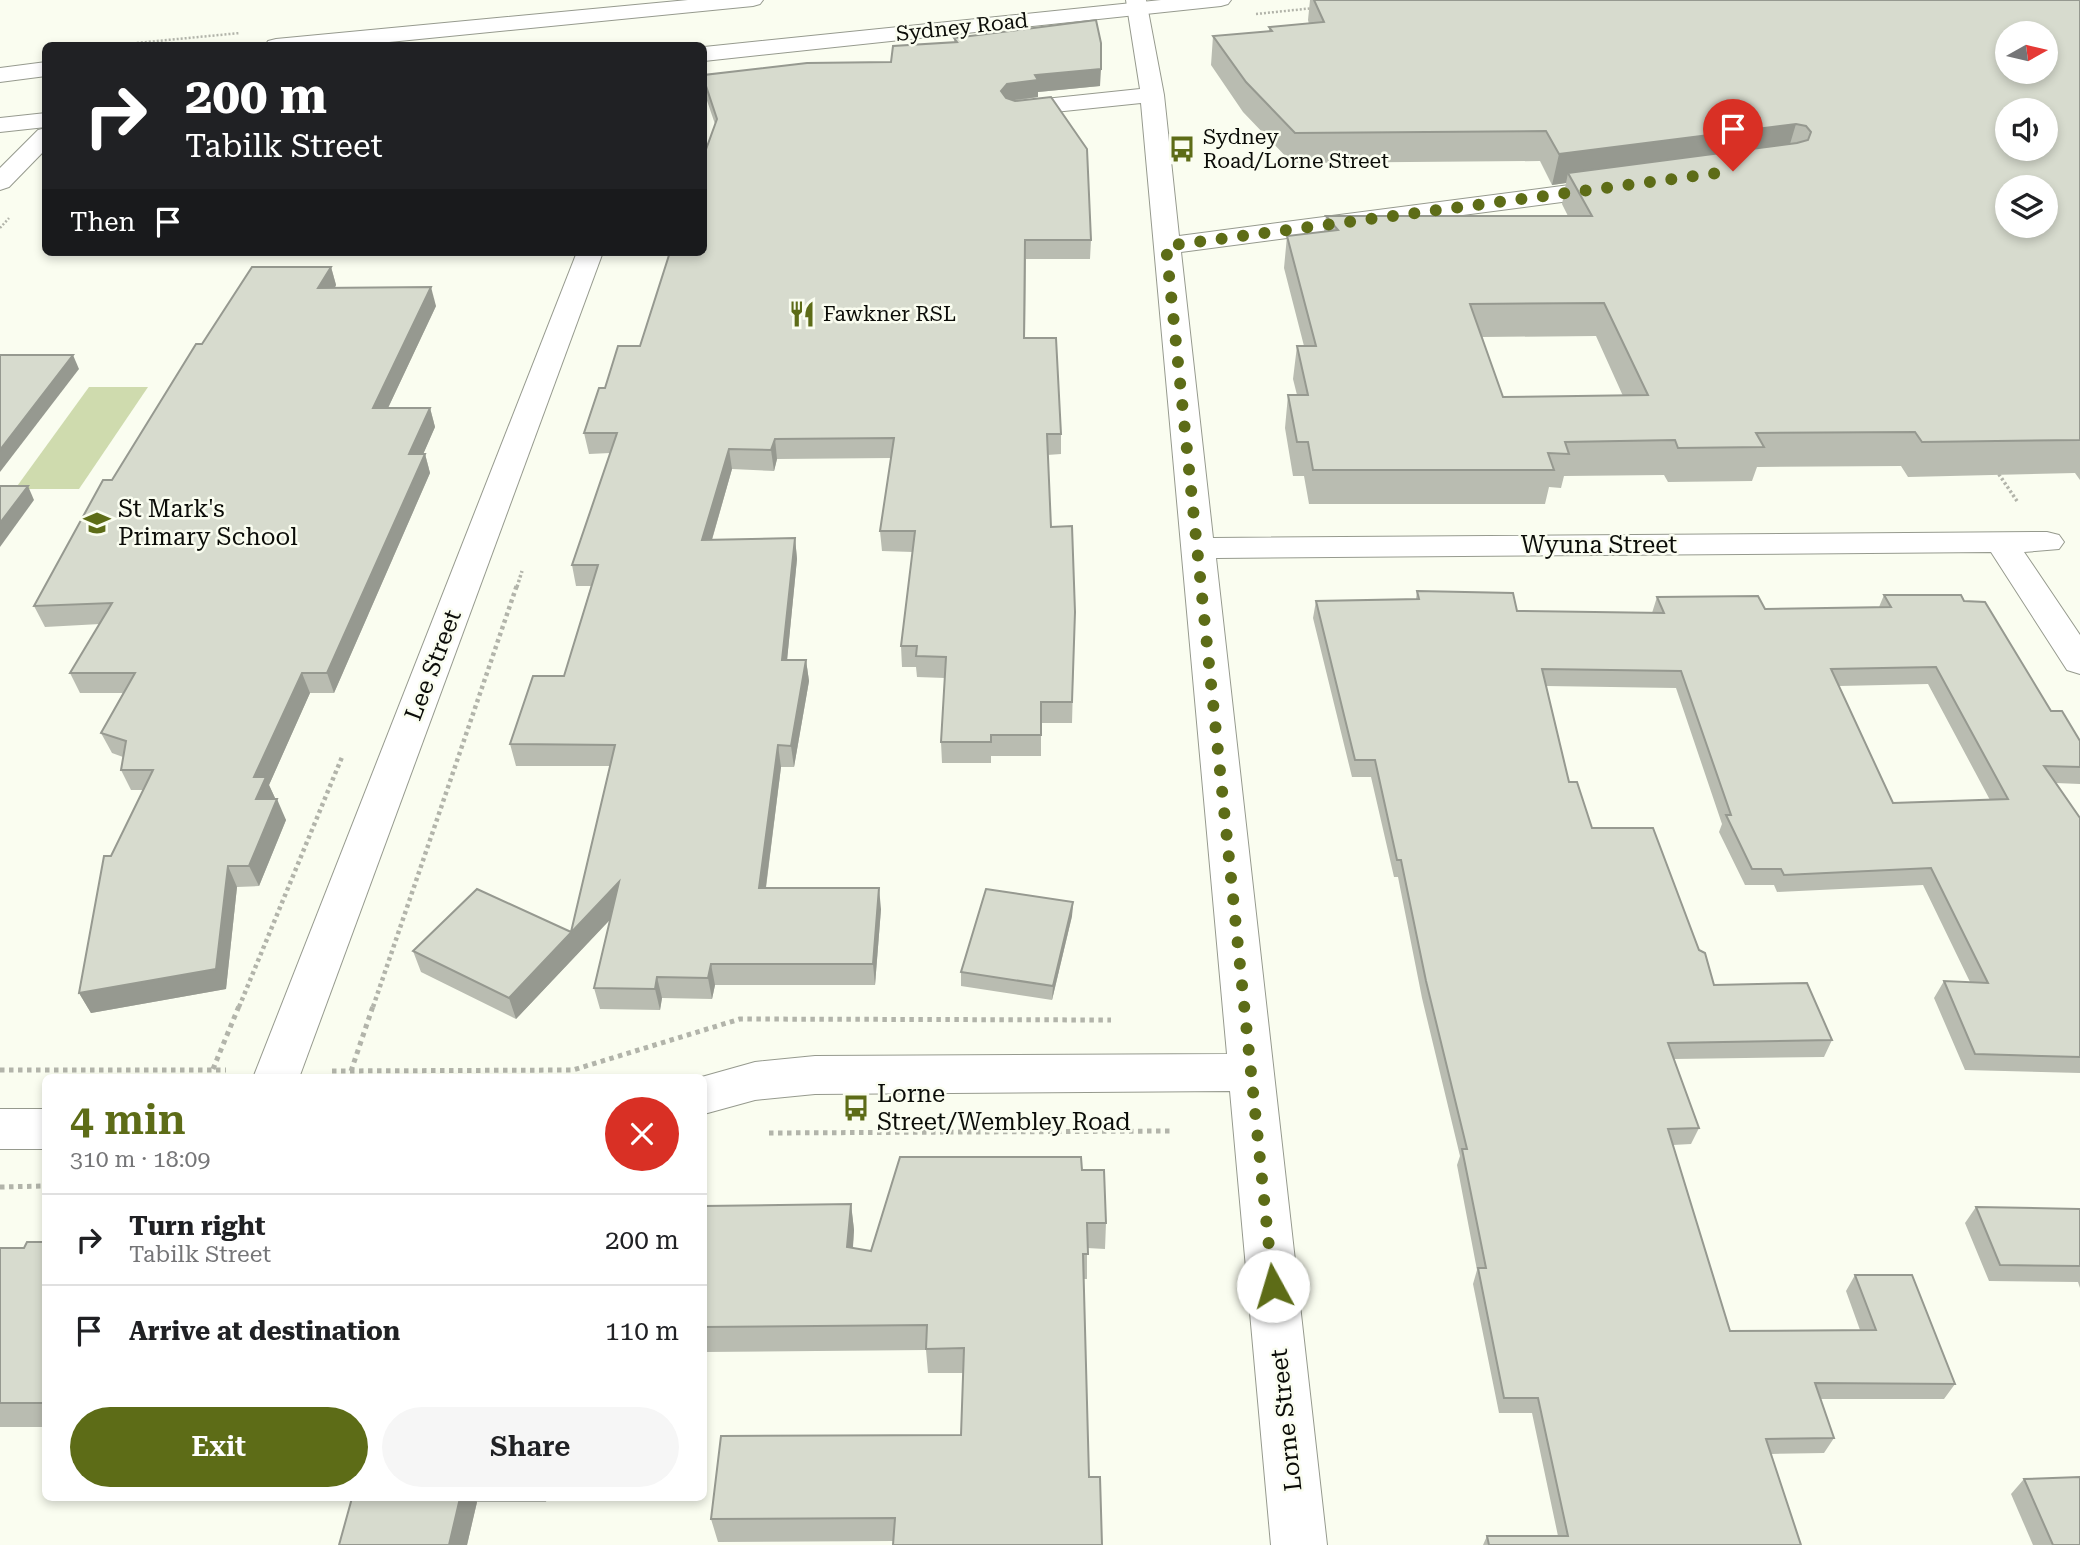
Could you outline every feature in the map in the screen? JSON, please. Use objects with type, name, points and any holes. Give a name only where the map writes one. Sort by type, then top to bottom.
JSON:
[{"type":"main road","points":[[317,42],[753,0]]},
{"type":"main road","name":"Sydney Road","points":[[707,54],[1137,4],[1221,0]]},
{"type":"main road","name":"Lorne Street","points":[[1137,4],[1152,94],[1299,1545]]},
{"type":"main road","points":[[0,75],[42,70]]},
{"type":"main road","points":[[1016,109],[1152,94]]},
{"type":"main road","points":[[0,125],[42,120]]},
{"type":"main road","points":[[0,182],[42,139]]},
{"type":"main road","points":[[1166,246],[1638,184]]},
{"type":"main road","name":"Lee Street","points":[[278,1074],[588,256]]},
{"type":"main road","points":[[2001,542],[2080,662]]},
{"type":"main road","name":"Wyuna Street","points":[[1197,548],[2047,542]]},
{"type":"main road","points":[[707,1094],[755,1081],[815,1075],[1252,1072]]},
{"type":"main road","points":[[0,1129],[42,1129]]},
{"type":"path","points":[[1993,466],[2047,542]]},
{"type":"path","points":[[351,1071],[525,562]]},
{"type":"path","points":[[0,1070],[278,1074],[573,1070],[740,1019],[1123,1020]]},
{"type":"path","points":[[755,1133],[1172,1132]]},
{"type":"path","points":[[0,1186],[42,1186]]},
{"type":"green space","points":[[89,387],[148,387],[79,489],[15,489]]},
{"type":"building","points":[[1314,0],[2080,0],[2080,440],[1922,442],[1915,432],[1756,433],[1764,447],[1678,448],[1675,440],[1565,442],[1569,454],[1548,453],[1554,470],[1313,470],[1308,442],[1297,442],[1288,395],[1308,395],[1297,346],[1316,346],[1287,236],[1338,230],[1326,216],[1592,216],[1568,173],[1797,143],[1808,140],[1811,132],[1806,126],[1796,124],[1559,154],[1546,131],[1295,133],[1246,82],[1213,36],[1272,31],[1269,27],[1324,22]],"holes":[[[1604,303],[1648,395],[1503,397],[1470,304]]]},
{"type":"building","points":[[1096,20],[1101,43],[1101,69],[1035,75],[1038,80],[1007,84],[1001,91],[1006,98],[1015,101],[1051,97],[1087,149],[1091,240],[1025,240],[1024,338],[1056,338],[1061,434],[1047,434],[1051,527],[1072,526],[1075,612],[1072,702],[1041,702],[1041,735],[991,735],[991,742],[941,742],[946,657],[916,656],[917,646],[901,646],[915,531],[880,531],[894,438],[775,439],[771,450],[729,449],[702,540],[795,538],[782,660],[806,660],[791,746],[778,745],[759,888],[879,888],[873,964],[711,964],[708,978],[657,977],[655,989],[594,988],[619,882],[509,998],[413,951],[477,889],[571,932],[615,745],[510,744],[533,676],[564,676],[598,565],[572,565],[617,433],[584,433],[599,388],[605,388],[618,346],[640,346],[669,256],[707,256],[707,147],[717,119],[707,89],[707,75],[807,63],[891,62],[893,46],[957,42],[954,38]]},
{"type":"building","points":[[252,267],[331,267],[318,288],[431,287],[373,408],[430,408],[409,454],[425,454],[327,673],[302,673],[254,777],[266,777],[256,799],[277,799],[249,866],[228,866],[216,969],[79,993],[104,856],[111,856],[153,770],[121,770],[126,741],[101,733],[135,673],[70,673],[112,603],[34,606],[103,480],[112,480],[196,344],[202,344]]},
{"type":"building","points":[[0,355],[73,355],[0,450]]},
{"type":"building","points":[[0,486],[28,486],[0,523]]},
{"type":"building","points":[[1417,591],[1513,593],[1517,611],[1664,613],[1657,597],[1758,596],[1765,609],[1891,607],[1884,595],[1961,595],[1964,601],[1985,602],[2051,711],[2062,711],[2080,741],[2080,767],[2044,766],[2080,818],[2080,1057],[1975,1054],[1944,981],[1988,983],[1931,868],[1784,875],[1781,869],[1752,869],[1726,815],[1731,815],[1681,671],[1542,669],[1569,782],[1577,782],[1592,828],[1653,828],[1699,950],[1705,953],[1714,985],[1807,983],[1832,1040],[1668,1043],[1699,1128],[1668,1129],[1730,1331],[1876,1330],[1855,1275],[1912,1275],[1955,1384],[1815,1383],[1834,1438],[1766,1439],[1801,1545],[1489,1545],[1487,1536],[1568,1536],[1538,1398],[1504,1398],[1478,1268],[1486,1268],[1462,1149],[1467,1149],[1426,981],[1401,860],[1397,860],[1375,760],[1355,760],[1316,601],[1419,599]],"holes":[[[1936,667],[2008,799],[1893,803],[1831,669]]]},
{"type":"building","points":[[986,889],[1073,902],[1053,986],[961,972]]},
{"type":"building","points":[[900,1157],[1081,1157],[1082,1170],[1104,1170],[1106,1223],[1087,1223],[1088,1254],[1083,1254],[1089,1477],[1100,1477],[1102,1545],[893,1545],[895,1518],[711,1519],[721,1436],[961,1435],[964,1348],[926,1349],[927,1325],[707,1327],[707,1206],[851,1204],[847,1247],[871,1251]]},
{"type":"building","points":[[1976,1207],[2080,1209],[2080,1266],[2000,1265]]},
{"type":"building","points":[[27,1242],[42,1242],[42,1403],[0,1403],[0,1248],[24,1248]]},
{"type":"building","points":[[2080,1477],[2080,1545],[2053,1545],[2024,1479]]},
{"type":"building","points":[[351,1501],[459,1501],[449,1545],[339,1545]]},
{"type":"place","name":"Sydney Road/Lorne Street","points":[[1182,149]]},
{"type":"place","name":"Fawkner RSL","points":[[802,314]]},
{"type":"place","name":"St Mark's Primary School","points":[[97,523]]},
{"type":"place","name":"Lorne Street/Wembley Road","points":[[856,1108]]},
{"type":"route","points":[[1273,1286],[1166,246],[1733,171]]}]
